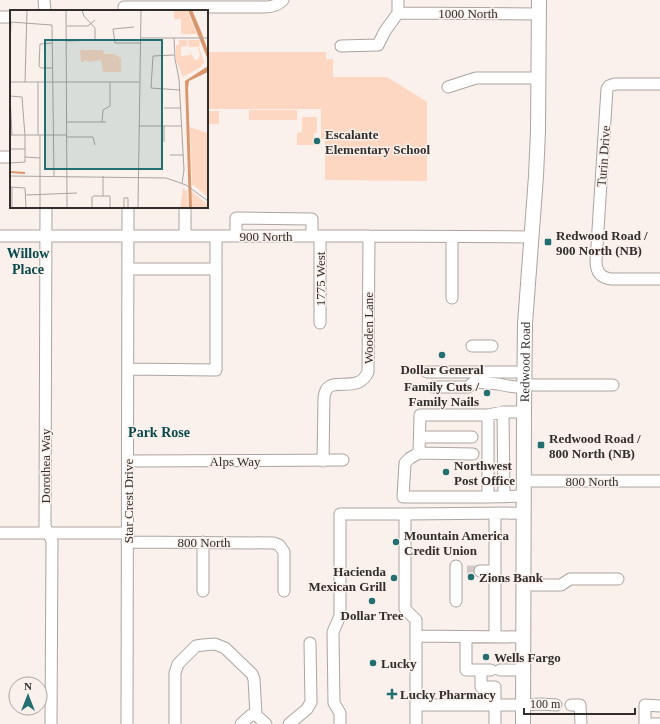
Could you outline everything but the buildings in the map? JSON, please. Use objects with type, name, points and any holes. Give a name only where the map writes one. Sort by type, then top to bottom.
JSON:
[{"type":"main road","name":"Redwood Road","points":[[523,724],[525,324],[536,176],[539,7]]},
{"type":"street","points":[[44,0],[45,10]]},
{"type":"street","points":[[341,46],[378,45],[385,31],[398,13],[398,0]]},
{"type":"street","points":[[124,6],[265,8],[274,6],[282,1]]},
{"type":"street","name":"1000 North","points":[[398,13],[539,7]]},
{"type":"street","points":[[0,18],[10,17]]},
{"type":"street","points":[[448,87],[476,78],[538,78]]},
{"type":"street","name":"Turin Drive","points":[[660,84],[615,84],[609,86],[596,261],[598,271],[605,278],[660,279]]},
{"type":"street","points":[[0,158],[10,157]]},
{"type":"street","name":"Dorothea Way","points":[[46,208],[45,526],[52,541],[51,724]]},
{"type":"street","name":"Star Crest Drive","points":[[127,724],[128,208]]},
{"type":"street","points":[[185,208],[185,236]]},
{"type":"street","name":"1775 West","points":[[236,236],[236,218],[312,219],[316,236],[320,323]]},
{"type":"street","name":"900 North","points":[[0,236],[532,237]]},
{"type":"street","points":[[128,369],[216,370],[216,236]]},
{"type":"street","name":"Wooden Lane","points":[[324,460],[325,391],[327,388],[334,385],[357,383],[364,379],[368,372],[369,236]]},
{"type":"street","points":[[452,237],[452,298]]},
{"type":"street","points":[[129,269],[216,269]]},
{"type":"street","points":[[472,346],[492,346]]},
{"type":"street","points":[[427,372],[524,381],[613,385]]},
{"type":"street","points":[[433,387],[468,387],[474,382],[508,386],[524,381]]},
{"type":"street","points":[[503,412],[504,497]]},
{"type":"street","points":[[419,453],[420,415],[524,412]]},
{"type":"street","points":[[488,414],[488,497]]},
{"type":"street","points":[[420,437],[472,437]]},
{"type":"street","points":[[473,454],[419,453],[410,458],[405,464],[403,497],[524,496]]},
{"type":"street","name":"Alps Way","points":[[128,461],[343,460]]},
{"type":"street","name":"800 North","points":[[524,481],[660,481]]},
{"type":"street","points":[[340,724],[340,713],[334,703],[333,632],[340,616],[340,514],[524,513]]},
{"type":"street","points":[[405,514],[405,609],[416,620],[416,724]]},
{"type":"street","points":[[495,514],[495,637]]},
{"type":"street","name":"800 North","points":[[0,533],[48,533],[204,542],[271,542],[277,544],[284,552],[284,591]]},
{"type":"street","points":[[204,542],[204,591]]},
{"type":"street","points":[[456,601],[459,569]]},
{"type":"street","points":[[480,571],[495,571]]},
{"type":"street","points":[[524,585],[561,585],[570,579],[618,579]]},
{"type":"street","points":[[416,636],[523,637]]},
{"type":"street","points":[[466,637],[466,670],[523,670]]},
{"type":"street","points":[[289,724],[307,708],[311,702],[310,643]]},
{"type":"street","points":[[175,724],[174,673],[176,668],[196,646],[215,644],[225,648],[252,674],[254,680],[256,715],[266,724]]},
{"type":"street","points":[[491,670],[481,687],[495,687],[495,724]]},
{"type":"street","points":[[416,705],[556,705]]},
{"type":"street","points":[[571,705],[580,705],[580,724]]},
{"type":"street","points":[[660,706],[645,705],[645,724],[660,724]]},
{"type":"street","points":[[241,724],[250,716],[256,715]]},
{"type":"shaded area","points":[[208,52],[326,52],[326,59],[333,59],[333,77],[387,77],[427,102],[427,181],[325,180],[325,139],[321,139],[321,109],[208,109]]},
{"type":"shaded area","points":[[249,110],[297,110],[297,120],[249,120]]},
{"type":"shaded area","points":[[208,111],[219,111],[219,124],[208,124]]},
{"type":"shaded area","points":[[302,117],[317,117],[317,133],[314,133],[314,145],[297,145],[297,133],[302,132]]},
{"type":"tunnel","points":[[467,571],[480,571]]},
{"type":"place","name":"Escalante Elementary School","points":[[317,141]]},
{"type":"place","name":"Redwood Road / 900 North (NB)","points":[[548,242]]},
{"type":"place","name":"Dollar General","points":[[442,355]]},
{"type":"place","name":"Family Cuts / Family Nails","points":[[487,393]]},
{"type":"place","name":"Redwood Road / 800 North (NB)","points":[[541,445]]},
{"type":"place","name":"Northwest Post Office","points":[[446,472]]},
{"type":"place","name":"Mountain America Credit Union","points":[[396,542]]},
{"type":"place","name":"Zions Bank","points":[[471,577]]},
{"type":"place","name":"Hacienda Mexican Grill","points":[[394,578]]},
{"type":"place","name":"Dollar Tree","points":[[372,601]]},
{"type":"place","name":"Wells Fargo","points":[[486,657]]},
{"type":"place","name":"Lucky","points":[[373,663]]},
{"type":"place","name":"Lucky Pharmacy","points":[[392,694]]},
{"type":"district","name":"Willow Place","points":[[28,262]]},
{"type":"district","name":"Park Rose","points":[[159,432]]}]
